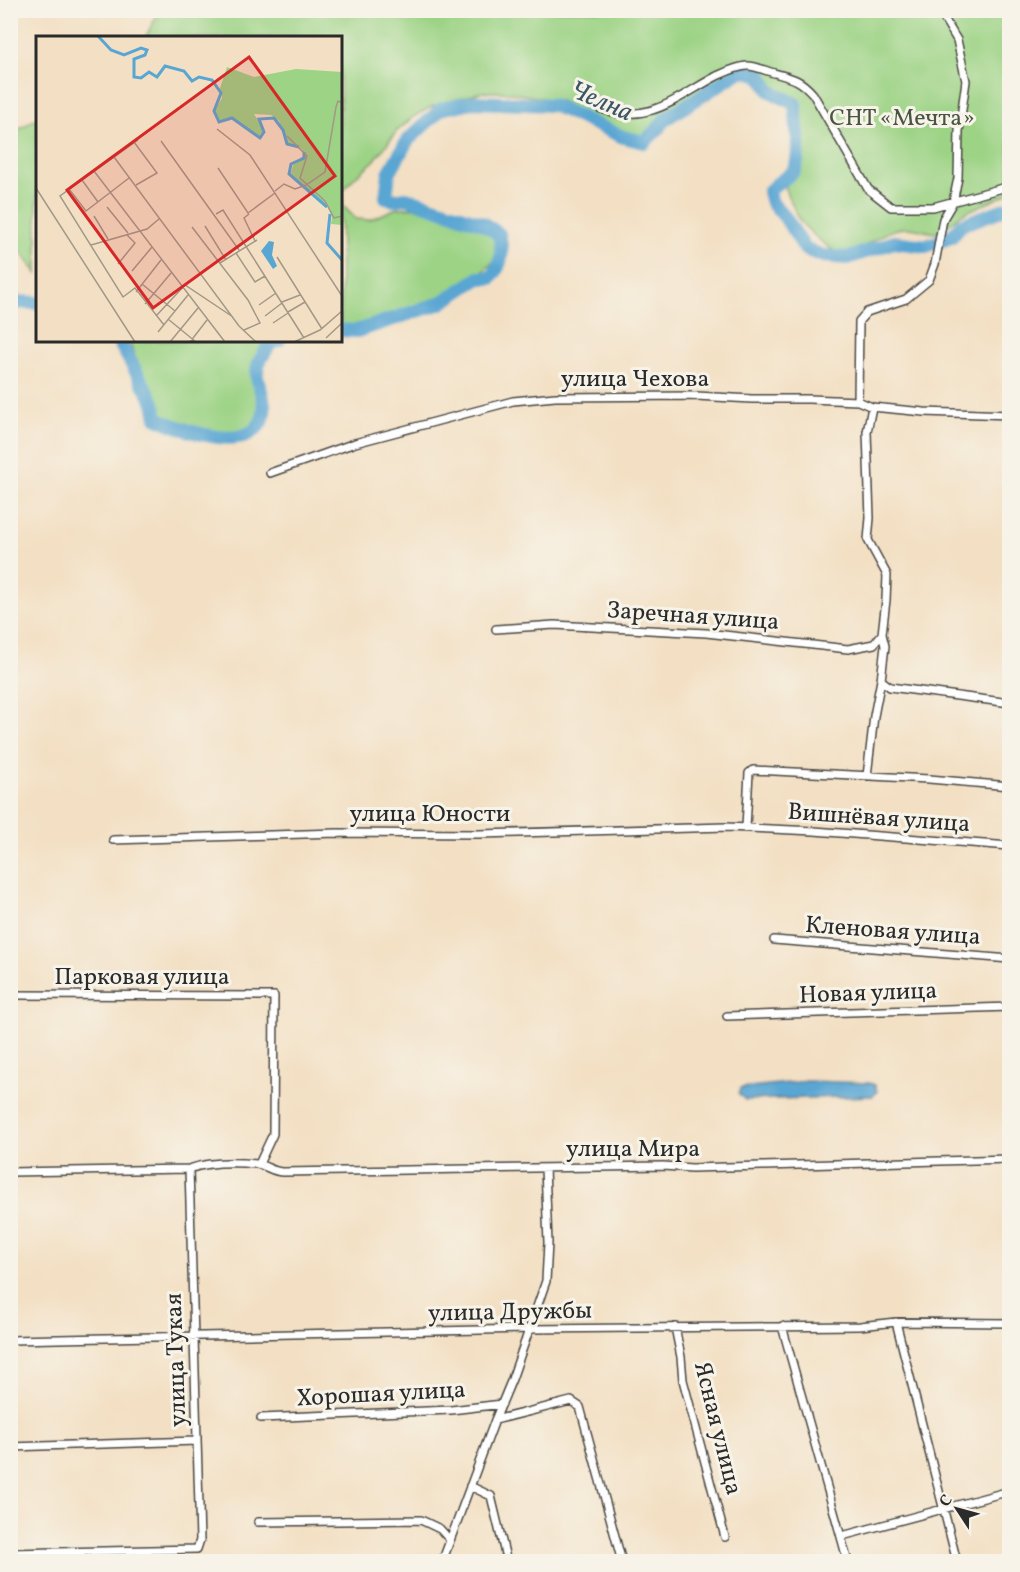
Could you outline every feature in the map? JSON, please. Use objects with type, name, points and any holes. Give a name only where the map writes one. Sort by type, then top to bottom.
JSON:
[{"type":"street","points":[[858,400],[859,321],[867,312],[906,299],[929,280],[943,219],[953,202],[958,178],[959,131],[966,81],[957,40],[939,10]]},
{"type":"street","points":[[599,108],[612,113],[646,112],[668,105],[727,71],[747,66],[796,78],[813,94],[868,189],[891,207],[933,207],[1010,186]]},
{"type":"street","name":"улица Чехова","points":[[270,473],[355,443],[513,401],[555,397],[696,396],[858,400],[872,407],[924,412],[1010,415]]},
{"type":"street","points":[[867,776],[885,646],[882,634],[887,575],[868,540],[870,518],[867,432],[872,407]]},
{"type":"street","name":"Заречная улица","points":[[496,629],[554,625],[706,633],[848,649],[874,644],[882,634]]},
{"type":"street","points":[[881,681],[890,687],[1010,703]]},
{"type":"street","points":[[746,827],[750,771],[1010,786]]},
{"type":"street","name":"улица Юности","points":[[113,840],[337,833],[479,834],[746,827]]},
{"type":"street","name":"Вишнёвая улица","points":[[746,827],[1010,846]]},
{"type":"street","name":"Кленовая улица","points":[[774,940],[1010,958]]},
{"type":"street","name":"Парковая улица","points":[[10,995],[274,996],[273,1134],[259,1164]]},
{"type":"street","name":"Новая улица","points":[[727,1016],[1010,1007]]},
{"type":"street","name":"улица Мира","points":[[10,1172],[189,1169],[204,1164],[259,1164],[272,1172],[284,1172],[663,1166],[692,1168],[1010,1159]]},
{"type":"street","points":[[442,1562],[546,1281],[548,1243],[545,1168]]},
{"type":"street","name":"улица Тукая","points":[[10,1553],[197,1549],[200,1540],[189,1169]]},
{"type":"street","points":[[896,1322],[957,1562]]},
{"type":"street","name":"улица Дружбы","points":[[10,1340],[530,1329],[860,1326],[896,1322],[1009,1322]]},
{"type":"street","points":[[1009,1322],[1010,1332]]},
{"type":"street","points":[[782,1326],[848,1562]]},
{"type":"street","name":"Ясная улица","points":[[675,1327],[684,1380],[726,1537]]},
{"type":"street","points":[[495,1420],[572,1401],[580,1407],[622,1562]]},
{"type":"street","name":"Хорошая улица","points":[[261,1418],[451,1410],[502,1404]]},
{"type":"street","points":[[10,1447],[197,1441]]},
{"type":"street","points":[[470,1486],[491,1496],[507,1562]]},
{"type":"street","points":[[842,1536],[1010,1491]]},
{"type":"street","points":[[258,1522],[421,1520],[440,1529],[450,1540]]},
{"type":"green space","name":"СНТ «Мечта»","points":[[160,10],[1009,11],[1009,193],[964,213],[936,233],[908,228],[897,229],[851,252],[837,252],[821,242],[804,225],[797,216],[787,194],[786,182],[795,157],[796,127],[793,113],[786,100],[777,88],[766,80],[753,75],[737,75],[641,140],[632,140],[617,135],[561,101],[505,92],[482,92],[433,106],[416,115],[397,131],[374,161],[344,189],[343,206],[356,219],[369,220],[397,208],[445,207],[456,210],[497,229],[502,239],[501,254],[467,284],[428,305],[385,318],[342,327],[342,36],[146,36]]},
{"type":"green space","points":[[36,119],[36,273],[11,237],[11,134]]},
{"type":"green space","points":[[129,342],[274,342],[265,356],[260,370],[260,378],[267,397],[266,412],[255,428],[241,434],[182,428],[162,420],[157,416],[159,407],[157,399],[141,373]]},
{"type":"water","points":[[807,1081],[870,1083],[875,1085],[877,1091],[873,1096],[745,1100],[738,1093],[741,1088]]},
{"type":"waterway","name":"Челна","points":[[342,330],[357,331],[441,303],[479,278],[491,278],[495,273],[501,257],[499,234],[482,223],[406,198],[394,200],[386,197],[389,173],[407,141],[441,109],[472,102],[553,105],[623,137],[644,142],[665,119],[742,70],[760,75],[770,91],[795,104],[798,156],[794,170],[769,192],[772,203],[785,217],[805,249],[823,256],[848,258],[894,242],[926,246],[951,237],[961,225],[1010,207]]},
{"type":"waterway","name":"Челна","points":[[10,302],[36,303]]},
{"type":"waterway","name":"Челна","points":[[119,342],[154,403],[157,418],[199,434],[233,438],[247,434],[258,427],[264,413],[257,372],[261,359],[274,342]]}]
